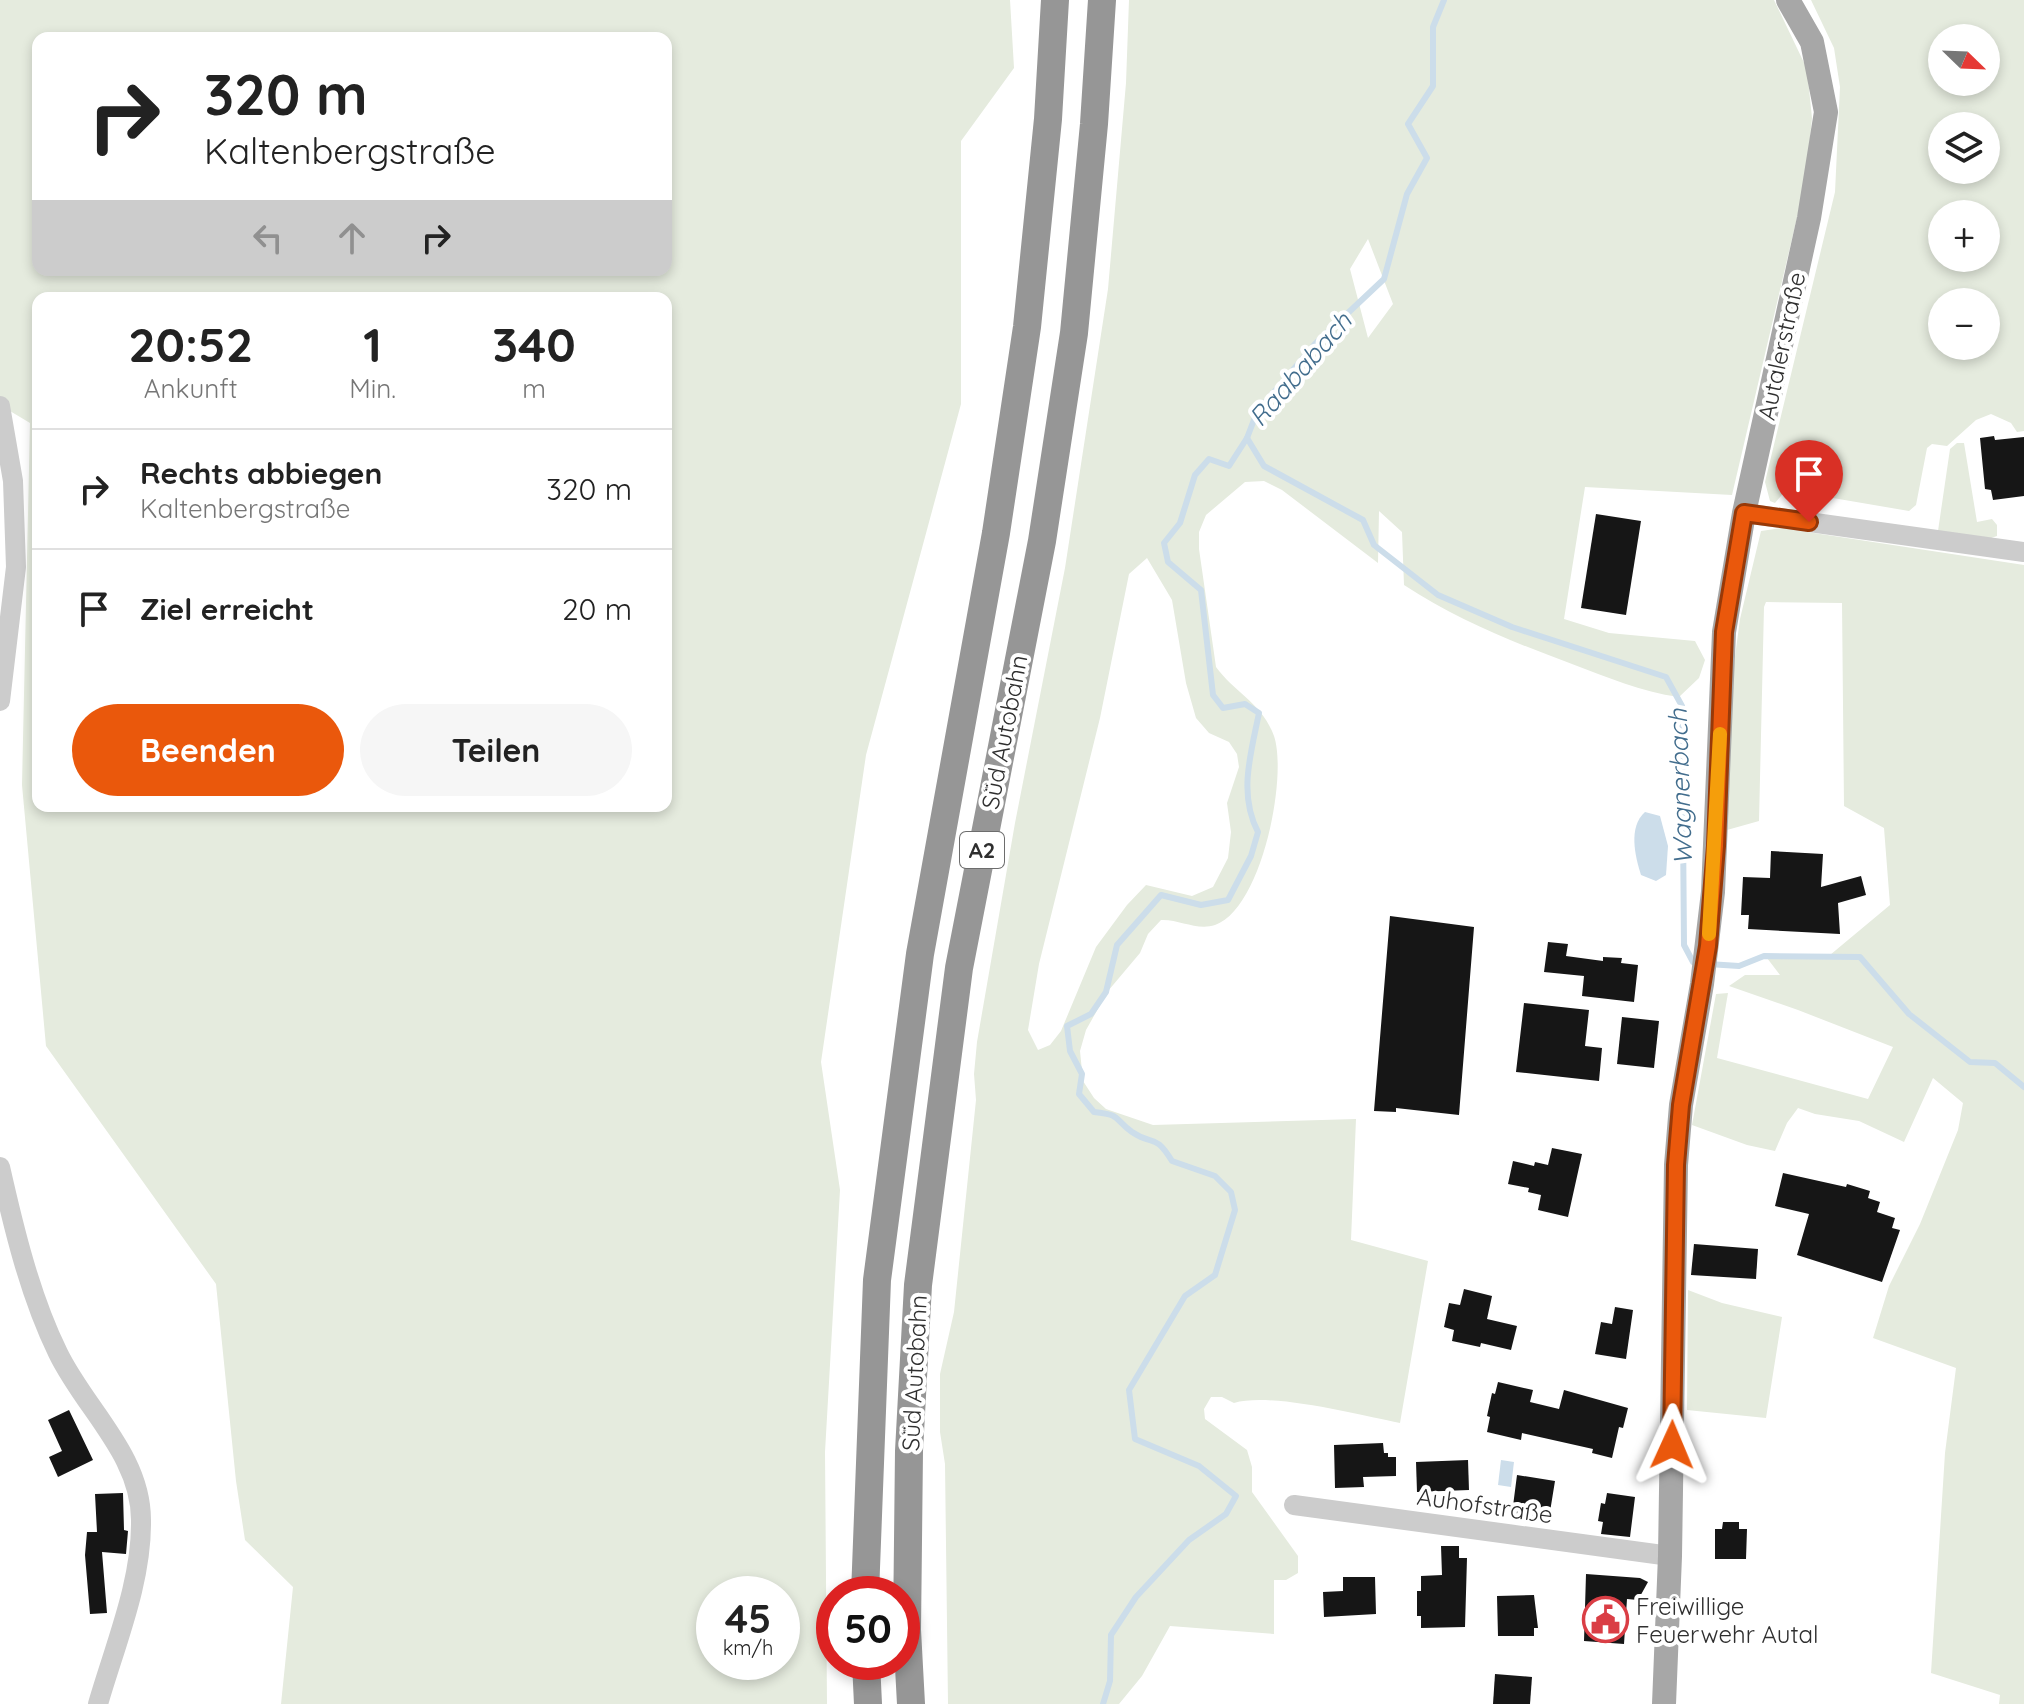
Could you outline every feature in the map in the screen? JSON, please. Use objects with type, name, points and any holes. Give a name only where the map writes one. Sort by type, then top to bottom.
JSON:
[{"type":"highway","name":"Süd Autobahn","points":[[866,1576],[877,1280],[920,954],[996,533],[1027,327],[1048,119],[1055,0]]},
{"type":"highway","name":"Süd Autobahn","points":[[911,1704],[907,1630],[909,1451],[918,1285],[959,968],[1042,541],[1074,333],[1094,124],[1102,0]]},
{"type":"highway","points":[[867,1680],[868,1704]]},
{"type":"main road","name":"Autalerstraße","points":[[1664,1704],[1670,1556],[1676,1165],[1681,1105],[1708,946],[1716,846],[1724,632],[1744,513],[1809,218],[1826,112],[1812,42],[1788,0]]},
{"type":"street","points":[[0,406],[13,481],[16,567],[0,701]]},
{"type":"street","points":[[1744,513],[2024,552]]},
{"type":"street","points":[[0,1167],[40,1313],[59,1355],[122,1453],[139,1497],[141,1520],[135,1577],[98,1704]]},
{"type":"street","name":"Auhofstraße","points":[[1294,1505],[1670,1556]]},
{"type":"shaded area","points":[[0,0],[1010,0],[1014,68],[961,141],[961,404],[866,755],[821,1062],[840,1190],[825,1452],[826,1576],[816,1576],[816,1680],[827,1680],[827,1704],[281,1704],[293,1587],[245,1540],[216,1284],[46,1046],[22,785],[30,423],[0,405]]},
{"type":"shaded area","points":[[1129,0],[1774,0],[1807,69],[1812,118],[1806,179],[1732,495],[1585,487],[1564,619],[1609,633],[1695,641],[1705,660],[1699,678],[1679,697],[1624,684],[1528,647],[1465,620],[1424,598],[1404,585],[1402,532],[1379,511],[1378,563],[1282,490],[1264,481],[1245,482],[1206,515],[1199,532],[1199,549],[1216,667],[1255,706],[1274,736],[1277,781],[1274,810],[1258,870],[1246,895],[1231,914],[1208,926],[1161,920],[1148,934],[1140,953],[1108,991],[1086,1030],[1080,1051],[1083,1081],[1106,1109],[1153,1125],[1356,1119],[1351,1240],[1428,1261],[1400,1423],[1292,1402],[1250,1400],[1234,1403],[1222,1397],[1211,1397],[1204,1409],[1205,1419],[1247,1450],[1252,1467],[1252,1492],[1298,1556],[1298,1573],[1286,1580],[1274,1580],[1274,1634],[1170,1626],[1142,1676],[1119,1704],[948,1704],[945,1464],[940,1432],[940,1374],[954,1312],[976,1100],[974,1074],[977,1042],[1015,823],[1065,568],[1108,289],[1126,83]],"holes":[[[1368,239],[1393,304],[1368,338],[1350,269]],[[1147,558],[1172,600],[1186,683],[1196,718],[1209,733],[1229,742],[1237,754],[1239,767],[1227,803],[1231,832],[1228,858],[1213,887],[1192,896],[1146,885],[1096,947],[1061,1031],[1050,1045],[1038,1050],[1028,1030],[1039,964],[1100,718],[1129,574]]]},
{"type":"shaded area","points":[[1811,0],[2024,0],[2024,431],[2017,432],[2011,423],[1991,414],[1976,420],[1947,446],[1932,444],[1927,448],[1916,505],[1909,511],[1786,490],[1775,503],[1770,501],[1765,482],[1835,192],[1840,87],[1834,48]]},
{"type":"shaded area","points":[[1957,443],[1964,443],[1977,522],[1992,519],[1997,525],[1997,536],[1991,538],[1938,531],[1950,449]]},
{"type":"shaded area","points":[[1781,528],[2024,565],[2024,1704],[1999,1704],[2000,1695],[1931,1673],[1945,1453],[1956,1368],[1873,1338],[1889,1286],[1920,1224],[1958,1130],[1963,1103],[1933,1078],[1904,1142],[1859,1121],[1798,1108],[1787,1123],[1775,1151],[1747,1145],[1692,1125],[1716,994],[1728,993],[1717,1058],[1868,1099],[1893,1047],[1729,986],[1745,975],[1780,975],[1767,958],[1830,955],[1890,905],[1884,828],[1844,806],[1842,603],[1766,602],[1759,821],[1727,830],[1734,664],[1740,619],[1761,531]]},
{"type":"shaded area","points":[[1688,1290],[1722,1303],[1782,1317],[1766,1418],[1687,1410]]},
{"type":"water","points":[[1645,812],[1660,816],[1668,846],[1666,875],[1656,881],[1641,875],[1635,851],[1636,826]]},
{"type":"water","points":[[1501,1460],[1514,1462],[1511,1487],[1498,1485]]},
{"type":"building","points":[[1994,436],[1995,440],[2024,437],[2024,496],[1993,500],[1991,490],[1985,489],[1980,438]]},
{"type":"building","points":[[1596,514],[1641,521],[1626,615],[1581,608]]},
{"type":"building","points":[[1771,851],[1823,854],[1821,887],[1861,876],[1866,895],[1838,903],[1840,934],[1748,929],[1749,915],[1741,915],[1743,877],[1770,878]]},
{"type":"building","points":[[1390,916],[1474,927],[1459,1115],[1396,1108],[1396,1112],[1374,1111]]},
{"type":"building","points":[[1548,942],[1568,944],[1566,956],[1603,961],[1603,957],[1622,958],[1621,963],[1638,965],[1634,1002],[1582,996],[1584,976],[1544,972]]},
{"type":"building","points":[[1524,1003],[1589,1010],[1585,1046],[1602,1048],[1599,1081],[1516,1072]]},
{"type":"building","points":[[1622,1017],[1659,1021],[1654,1068],[1617,1064]]},
{"type":"building","points":[[1552,1148],[1582,1154],[1568,1217],[1538,1210],[1541,1195],[1528,1192],[1529,1188],[1508,1184],[1513,1161],[1534,1166],[1535,1162],[1548,1165]]},
{"type":"building","points":[[1783,1173],[1870,1191],[1868,1198],[1880,1202],[1877,1212],[1895,1218],[1892,1228],[1900,1230],[1882,1282],[1797,1255],[1809,1214],[1775,1206]]},
{"type":"building","points":[[1694,1244],[1758,1249],[1756,1279],[1691,1275]]},
{"type":"building","points":[[1464,1289],[1492,1296],[1487,1319],[1517,1326],[1511,1350],[1452,1341],[1454,1330],[1444,1327],[1449,1303],[1460,1305]]},
{"type":"building","points":[[1615,1307],[1633,1310],[1626,1359],[1595,1354],[1601,1322],[1612,1324]]},
{"type":"building","points":[[1498,1382],[1533,1390],[1530,1402],[1559,1409],[1564,1390],[1628,1408],[1623,1428],[1619,1427],[1612,1458],[1592,1453],[1593,1449],[1522,1433],[1521,1440],[1487,1432],[1492,1393],[1495,1394]]},
{"type":"building","points":[[69,1410],[93,1460],[58,1477],[49,1457],[62,1451],[48,1420]]},
{"type":"building","points":[[1383,1443],[1384,1453],[1388,1453],[1388,1457],[1396,1457],[1396,1476],[1363,1477],[1364,1487],[1335,1488],[1334,1445]]},
{"type":"building","points":[[1468,1460],[1469,1490],[1417,1492],[1416,1462]]},
{"type":"building","points":[[1517,1475],[1555,1481],[1548,1524],[1516,1519],[1517,1507],[1513,1506]]},
{"type":"building","points":[[123,1493],[124,1530],[128,1531],[126,1554],[102,1552],[107,1613],[90,1614],[85,1555],[87,1532],[97,1532],[95,1494]]},
{"type":"building","points":[[1607,1493],[1635,1497],[1630,1537],[1601,1534],[1603,1522],[1598,1521],[1601,1503],[1605,1504]]},
{"type":"building","points":[[1723,1522],[1739,1522],[1739,1529],[1747,1529],[1746,1559],[1715,1559],[1715,1529],[1722,1529]]},
{"type":"building","points":[[1441,1546],[1459,1546],[1459,1558],[1467,1558],[1465,1627],[1421,1628],[1421,1616],[1417,1616],[1417,1591],[1421,1591],[1421,1576],[1442,1575]]},
{"type":"building","name":"Freiwillige Feuerwehr Autal","points":[[1586,1574],[1640,1578],[1648,1582],[1638,1600],[1627,1599],[1624,1644],[1584,1641]]},
{"type":"building","points":[[1343,1577],[1375,1577],[1376,1614],[1324,1617],[1323,1592],[1343,1591]]},
{"type":"building","points":[[1534,1595],[1538,1628],[1534,1628],[1534,1636],[1498,1636],[1497,1596]]},
{"type":"building","points":[[1495,1674],[1532,1677],[1530,1704],[1493,1704]]},
{"type":"waterway","name":"Raababach","points":[[1103,1704],[1110,1681],[1111,1635],[1136,1597],[1189,1540],[1226,1514],[1236,1496],[1199,1466],[1135,1439],[1129,1390],[1185,1296],[1215,1275],[1235,1210],[1231,1192],[1215,1176],[1172,1161],[1157,1143],[1132,1132],[1113,1116],[1094,1112],[1079,1094],[1082,1074],[1070,1051],[1067,1026],[1091,1014],[1106,992],[1117,945],[1161,895],[1201,905],[1228,900],[1251,856],[1258,832],[1252,818],[1247,788],[1259,713],[1245,704],[1223,708],[1213,695],[1201,590],[1168,562],[1164,543],[1180,523],[1195,475],[1209,459],[1229,466],[1247,438],[1257,412],[1315,344],[1384,279],[1407,194],[1427,158],[1408,124],[1433,86],[1433,27],[1444,0]]},
{"type":"waterway","name":"Wagnerbach","points":[[1247,438],[1264,466],[1363,520],[1374,545],[1438,595],[1512,627],[1666,677],[1682,706],[1684,945],[1693,962],[1697,963]]},
{"type":"waterway","name":"Wagnerbach","points":[[1708,964],[1739,966],[1764,956],[1860,957],[1909,1014],[1970,1062],[1995,1063],[2024,1087]]},
{"type":"slow traffic","points":[[1709,934],[1720,734]]},
{"type":"place","name":"Freiwillige Feuerwehr Autal","points":[[1605,1620]]},
{"type":"route","points":[[1672,1445],[1676,1165],[1681,1105],[1708,946],[1713,892],[1724,632],[1744,513],[1809,522]]}]
